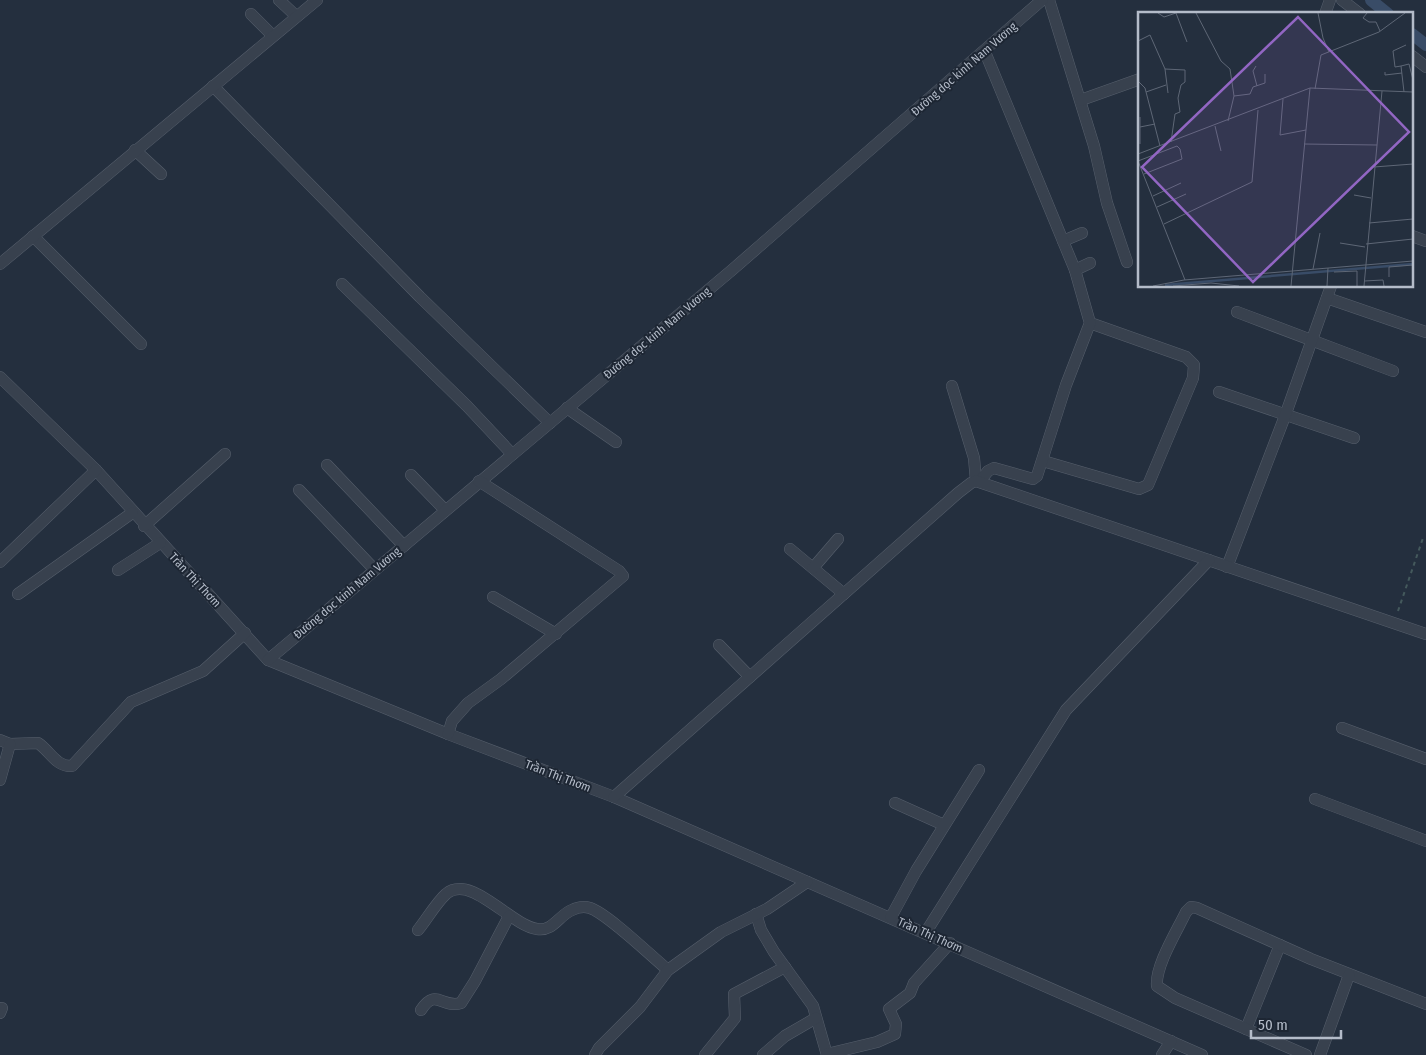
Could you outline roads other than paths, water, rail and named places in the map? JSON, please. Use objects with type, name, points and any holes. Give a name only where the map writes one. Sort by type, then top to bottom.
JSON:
[{"type":"street","points":[[279,0],[296,16]]},
{"type":"street","points":[[0,264],[272,35],[317,0]]},
{"type":"street","name":"Đường dọc kinh Nam Vương","points":[[268,660],[740,263],[985,52],[1042,0]]},
{"type":"street","points":[[1050,0],[1080,100],[1107,203],[1128,262]]},
{"type":"street","points":[[1326,12],[1330,0]]},
{"type":"street","points":[[1342,0],[1357,12]]},
{"type":"street","points":[[251,14],[272,35]]},
{"type":"street","points":[[614,797],[958,492],[971,483],[978,481],[994,468],[1033,479],[1037,476],[1066,385],[1090,323],[1075,270],[985,52]]},
{"type":"street","points":[[1414,58],[1426,67]]},
{"type":"street","points":[[1080,100],[1138,80]]},
{"type":"street","points":[[213,86],[420,296],[550,423]]},
{"type":"street","points":[[135,150],[161,174]]},
{"type":"street","points":[[1063,241],[1082,233]]},
{"type":"street","points":[[33,236],[141,344]]},
{"type":"street","points":[[1414,237],[1426,241]]},
{"type":"street","points":[[1075,270],[1090,263]]},
{"type":"street","points":[[342,284],[467,406],[512,454]]},
{"type":"street","points":[[1227,567],[1286,416],[1329,292],[1426,332]]},
{"type":"street","points":[[1237,312],[1393,372]]},
{"type":"street","points":[[1043,461],[1139,489],[1148,485],[1193,378],[1194,365],[1186,357],[1090,323]]},
{"type":"street","name":"Trần Thị Thơm","points":[[0,377],[96,470],[132,513],[268,660],[448,734],[614,797],[926,932],[1202,1055]]},
{"type":"street","points":[[952,386],[974,458],[978,481]]},
{"type":"street","points":[[1219,392],[1354,438]]},
{"type":"street","points":[[567,408],[616,442]]},
{"type":"street","points":[[144,526],[225,454]]},
{"type":"street","points":[[327,465],[404,546]]},
{"type":"street","points":[[0,562],[96,470]]},
{"type":"street","points":[[411,475],[445,510]]},
{"type":"street","points":[[448,734],[452,722],[468,703],[556,634],[620,580],[622,574],[479,481]]},
{"type":"street","points":[[978,481],[1426,634]]},
{"type":"street","points":[[299,490],[375,570]]},
{"type":"street","points":[[18,594],[132,513]]},
{"type":"street","points":[[813,568],[838,539]]},
{"type":"street","points":[[118,570],[160,543]]},
{"type":"street","points":[[790,549],[844,594]]},
{"type":"street","points":[[926,932],[1066,710],[1209,560]]},
{"type":"street","points":[[493,597],[556,634]]},
{"type":"street","points":[[0,780],[5,742],[38,743],[58,762],[66,767],[72,766],[131,702],[203,671],[245,633]]},
{"type":"street","points":[[719,645],[750,677]]},
{"type":"street","points":[[1342,728],[1426,759]]},
{"type":"street","points":[[891,917],[944,825],[979,770]]},
{"type":"street","points":[[1314,799],[1426,841]]},
{"type":"street","points":[[895,802],[944,825]]},
{"type":"street","points":[[595,1055],[599,1048],[640,1008],[668,970],[721,932],[756,914],[807,882]]},
{"type":"street","points":[[418,930],[446,894],[457,888],[469,889],[510,916],[535,929],[546,929],[570,911],[582,907],[591,908],[668,970]]},
{"type":"street","points":[[1306,1055],[1277,1050],[1246,1029],[1164,992],[1157,986],[1156,979],[1162,963],[1186,912],[1191,907],[1349,975],[1426,1004]]},
{"type":"street","points":[[756,914],[761,930],[785,967],[807,995],[827,1055],[877,1042],[895,1034],[896,1024],[889,1009],[910,993],[914,983],[950,943]]},
{"type":"street","points":[[421,1010],[427,1001],[433,999],[456,1005],[461,1003],[476,981],[510,916]]},
{"type":"street","points":[[1246,1029],[1280,945]]},
{"type":"street","points":[[705,1055],[735,1018],[734,994],[785,967]]},
{"type":"street","points":[[1320,1055],[1349,975]]},
{"type":"street","points":[[763,1055],[785,1036],[816,1018]]},
{"type":"street","points":[[1162,1055],[1171,1042]]},
{"type":"waterway","points":[[1371,0],[1386,12]]},
{"type":"waterway","points":[[1414,36],[1426,45]]}]
